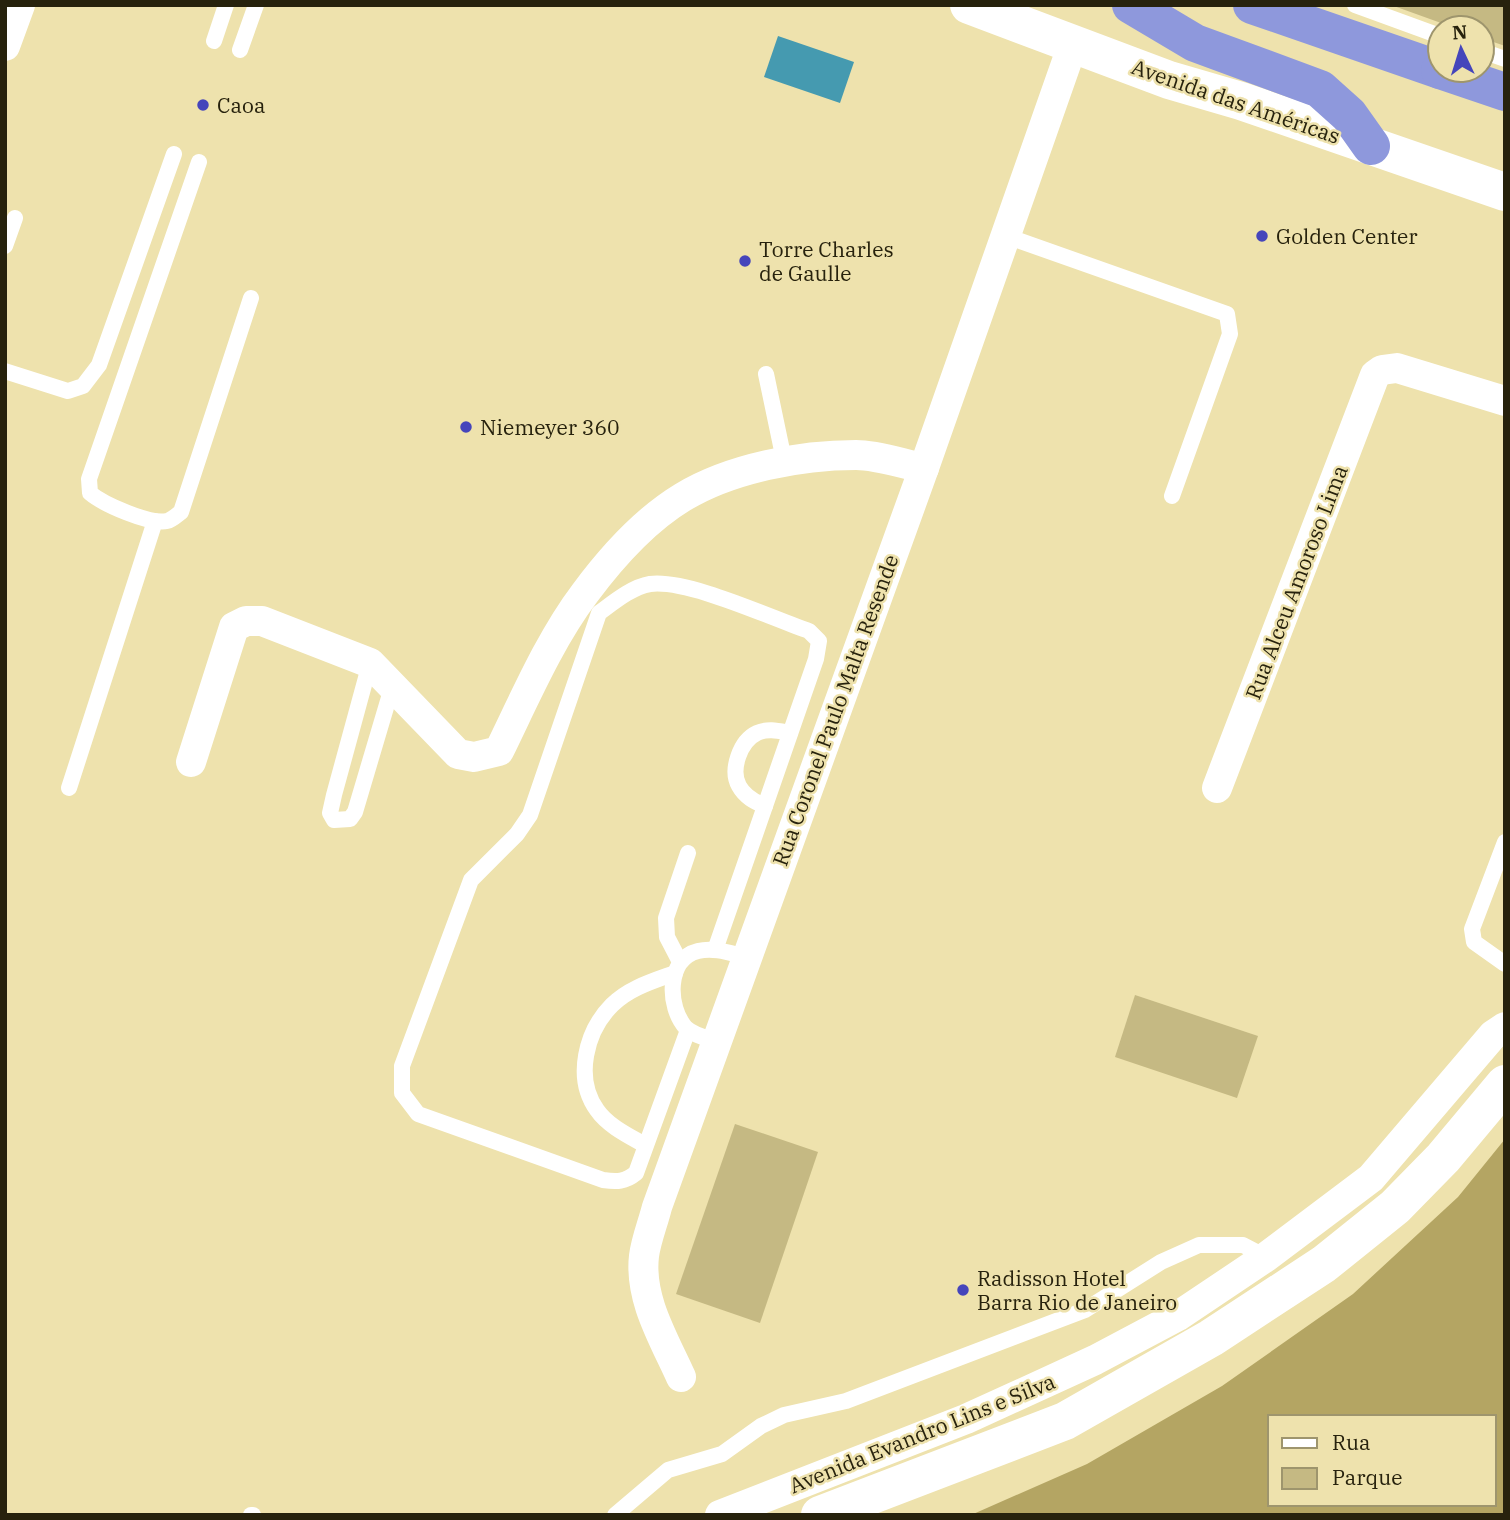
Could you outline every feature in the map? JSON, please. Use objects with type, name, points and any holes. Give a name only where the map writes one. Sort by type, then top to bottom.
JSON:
[{"type":"highway","points":[[1131,5],[1195,43],[1320,89],[1349,115],[1371,146]]},
{"type":"highway","points":[[1252,5],[1426,65]]},
{"type":"highway","points":[[1481,84],[1505,92]]},
{"type":"street","points":[[5,46],[20,5]]},
{"type":"street","name":"Avenida das Américas","points":[[969,5],[1169,80],[1505,192]]},
{"type":"street","name":"Rua Coronel Paulo Malta Resende","points":[[681,1377],[648,1302],[644,1254],[716,1041],[924,468],[1073,44]]},
{"type":"street","name":"Rua Alceu Amoroso Lima","points":[[1217,788],[1375,375],[1389,368],[1397,368],[1505,401]]},
{"type":"street","points":[[191,762],[234,627],[246,621],[262,621],[370,663],[458,754],[474,757],[499,751],[536,677],[583,594],[632,538],[683,497],[732,476],[784,460],[859,455],[924,468]]},
{"type":"street","name":"Avenida Evandro Lins e Silva","points":[[720,1515],[966,1419],[1095,1360],[1178,1316],[1266,1256],[1371,1178],[1493,1035],[1505,1027]]},
{"type":"street","name":"Avenida Evandro Lins e Silva","points":[[820,1515],[1065,1421],[1211,1338],[1324,1264],[1395,1207],[1443,1158],[1505,1084]]},
{"type":"lane","points":[[214,41],[226,5]]},
{"type":"lane","points":[[240,50],[256,5]]},
{"type":"lane","points":[[1355,5],[1426,31]]},
{"type":"lane","points":[[5,371],[68,391],[83,386],[99,365],[174,154]]},
{"type":"lane","points":[[199,162],[89,479],[90,493],[101,502],[155,521],[169,521],[181,512],[251,298]]},
{"type":"lane","points":[[5,246],[15,218]]},
{"type":"lane","points":[[1006,236],[1227,314],[1230,334],[1172,496]]},
{"type":"lane","points":[[766,374],[784,460]]},
{"type":"lane","points":[[69,788],[155,521]]},
{"type":"lane","points":[[688,1030],[636,1172],[628,1179],[603,1180],[418,1114],[402,1093],[402,1066],[471,880],[517,834],[530,815],[599,613],[623,596],[648,584],[672,583],[809,631],[818,641],[790,733],[715,950]]},
{"type":"lane","points":[[370,663],[334,795],[330,813],[334,820],[350,819],[355,812],[393,684]]},
{"type":"lane","points":[[765,806],[752,800],[737,784],[735,770],[740,753],[756,733],[771,730],[790,733]]},
{"type":"lane","points":[[1505,842],[1472,929],[1474,942],[1505,964]]},
{"type":"lane","points":[[688,853],[666,918],[667,937],[677,967],[674,1004],[688,1030],[716,1041]]},
{"type":"lane","points":[[645,1145],[597,1110],[587,1091],[584,1068],[589,1043],[613,1004],[636,988],[677,967],[690,954],[715,950],[746,957]]},
{"type":"lane","points":[[615,1515],[668,1470],[722,1454],[761,1426],[784,1415],[846,1401],[1085,1310],[1161,1262],[1199,1245],[1223,1242],[1243,1245],[1266,1256]]},
{"type":"green space","points":[[1391,5],[1505,5],[1505,46],[1496,43],[1496,14],[1426,14],[1426,18]]},
{"type":"green space","points":[[1135,995],[1258,1036],[1237,1098],[1115,1057]]},
{"type":"green space","points":[[735,1124],[818,1152],[760,1323],[676,1294]]},
{"type":"shaded area","points":[[1505,1139],[1505,1515],[971,1515],[1087,1464],[1222,1386],[1353,1294],[1458,1197]]},
{"type":"water","points":[[778,36],[854,62],[840,103],[764,77]]},
{"type":"place","name":"Caoa","points":[[203,105]]},
{"type":"place","name":"Golden Center","points":[[1262,236]]},
{"type":"place","name":"Torre Charles de Gaulle","points":[[745,261]]},
{"type":"place","name":"Niemeyer 360","points":[[466,427]]},
{"type":"place","name":"Radisson Hotel Barra Rio de Janeiro","points":[[963,1290]]}]
